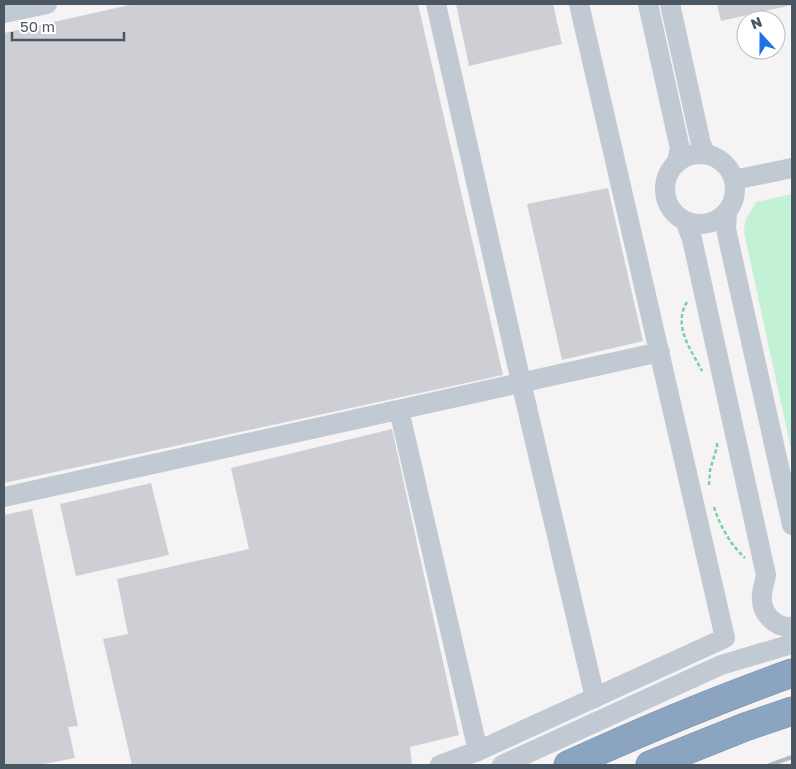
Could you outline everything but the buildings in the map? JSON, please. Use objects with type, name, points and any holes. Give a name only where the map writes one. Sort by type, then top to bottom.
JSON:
[{"type":"highway","points":[[568,765],[642,731],[746,689],[792,673]]},
{"type":"highway","points":[[589,765],[671,730],[792,684]]},
{"type":"highway","points":[[650,765],[745,727],[792,711]]},
{"type":"street","points":[[4,14],[48,4]]},
{"type":"street","points":[[436,4],[521,382],[595,698]]},
{"type":"street","points":[[440,765],[478,751],[726,638],[579,4]]},
{"type":"street","points":[[648,4],[680,149],[677,161]]},
{"type":"street","points":[[670,4],[701,144],[706,154]]},
{"type":"street","points":[[727,212],[708,224],[696,224],[685,221],[675,214],[668,205],[664,193],[665,181],[669,170],[677,161],[691,155],[706,154],[716,157],[724,163],[734,180],[735,191],[727,212],[726,229],[792,526]]},
{"type":"street","points":[[734,180],[792,168]]},
{"type":"street","points":[[685,221],[692,239],[766,575],[762,604],[765,613],[772,620],[779,625],[792,627]]},
{"type":"street","points":[[4,497],[660,352]]},
{"type":"street","points":[[399,410],[478,751]]},
{"type":"street","points":[[502,765],[721,665],[792,644]]},
{"type":"path","points":[[691,296],[685,306],[682,322],[684,335],[706,379]]},
{"type":"path","points":[[710,492],[708,485],[710,470],[718,438]]},
{"type":"path","points":[[712,500],[718,519],[728,538],[746,559]]},
{"type":"green space","points":[[792,194],[792,454],[744,232],[745,221],[756,202]]},
{"type":"railway","points":[[770,765],[792,757]]}]
